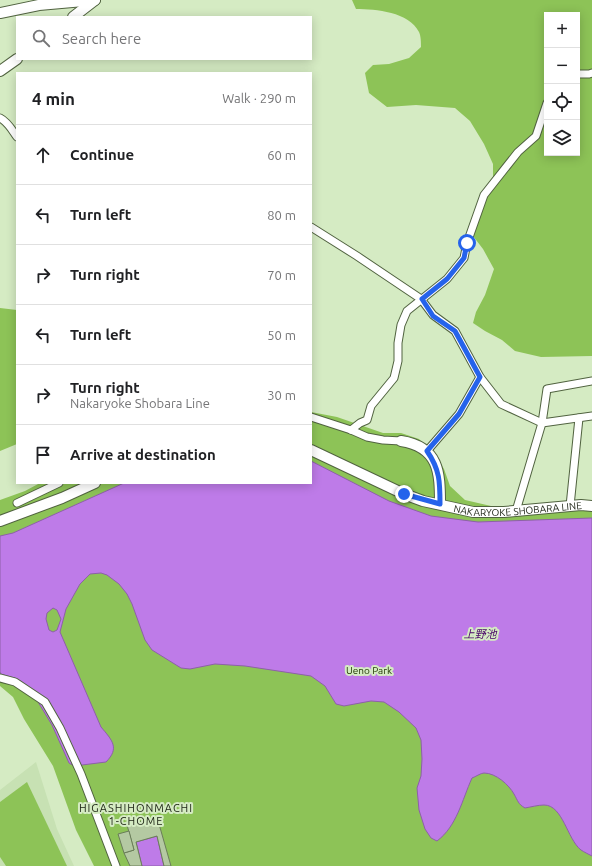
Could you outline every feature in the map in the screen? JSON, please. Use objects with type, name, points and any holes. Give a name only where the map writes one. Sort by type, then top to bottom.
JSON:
[{"type":"main road","points":[[0,13],[39,3],[95,0]]},
{"type":"main road","points":[[75,16],[95,0]]},
{"type":"main road","points":[[0,71],[16,60]]},
{"type":"main road","points":[[401,440],[412,442],[427,451],[437,470],[440,482],[440,504]]},
{"type":"main road","name":"NAKARYOKE SHOBARA LINE","points":[[312,450],[404,494],[473,512],[592,506]]},
{"type":"main road","points":[[0,521],[62,498],[93,484]]},
{"type":"street","points":[[580,74],[592,73]]},
{"type":"street","points":[[352,430],[360,423],[367,420],[371,406],[394,378],[398,361],[398,343],[401,325],[407,311],[447,279],[464,258],[467,243],[484,195],[518,152],[536,136],[544,112]]},
{"type":"street","points":[[0,118],[11,127],[16,135]]},
{"type":"street","points":[[312,228],[422,299],[433,316],[455,331],[480,377],[501,404],[542,423],[592,416]]},
{"type":"street","points":[[427,451],[459,414],[480,377]]},
{"type":"street","points":[[516,511],[542,423],[547,389],[592,381]]},
{"type":"street","points":[[312,417],[352,430],[367,437],[383,440],[401,440]]},
{"type":"street","points":[[570,506],[579,418]]},
{"type":"street","points":[[17,503],[57,484]]},
{"type":"street","points":[[0,678],[15,682],[45,702],[60,728],[81,774],[116,866]]},
{"type":"shaded area","points":[[36,762],[57,829],[74,866],[0,866],[0,790]]},
{"type":"green space","points":[[352,0],[592,0],[592,356],[541,357],[515,351],[502,340],[473,323],[494,269],[483,249],[473,236],[487,187],[493,177],[493,164],[484,144],[470,121],[455,108],[416,105],[387,107],[369,93],[365,73],[373,65],[389,64],[409,58],[421,47],[421,37],[419,32],[408,20],[391,13],[356,9]]},
{"type":"green space","points":[[0,308],[16,310],[16,444],[0,451]]},
{"type":"green space","name":"Ueno Park","points":[[312,412],[337,417],[383,433],[401,433],[419,439],[436,456],[444,469],[450,486],[465,500],[491,506],[527,508],[592,504],[592,866],[94,866],[76,830],[53,766],[24,719],[13,697],[0,686],[0,500],[25,491],[38,484],[312,484]]},
{"type":"green space","points":[[27,782],[67,866],[6,866],[0,857],[0,802]]},
{"type":"water","name":"上野池","points":[[312,462],[389,501],[431,516],[478,522],[592,518],[592,856],[581,850],[576,845],[556,810],[550,806],[544,805],[525,808],[519,804],[512,791],[505,783],[493,775],[484,773],[472,778],[450,828],[437,841],[431,838],[425,829],[419,810],[417,788],[421,776],[421,740],[416,728],[399,712],[384,702],[371,701],[344,706],[336,704],[325,686],[311,676],[245,666],[215,664],[190,669],[181,668],[152,650],[145,640],[127,594],[119,584],[107,575],[101,573],[90,574],[80,584],[66,609],[60,632],[101,727],[113,744],[113,752],[106,762],[74,766],[69,763],[52,725],[29,687],[15,678],[1,674],[0,672],[0,536],[13,533],[122,484],[312,484]],"holes":[[[53,608],[57,610],[61,619],[57,630],[53,632],[49,630],[46,619],[47,613]]]},
{"type":"water","points":[[157,836],[164,866],[142,866],[136,842]]},
{"type":"building","points":[[157,817],[171,866],[164,866],[157,836],[136,842],[142,866],[130,866],[124,853],[134,850],[127,825]]},
{"type":"building","points":[[129,831],[134,850],[124,853],[118,834]]},
{"type":"district","name":"HIGASHIHONMACHI 1-CHOME","points":[[136,814]]},
{"type":"route","points":[[404,494],[440,504],[440,482],[433,460],[427,451],[459,414],[480,377],[455,331],[433,316],[422,299],[447,279],[464,258],[467,243]]}]
